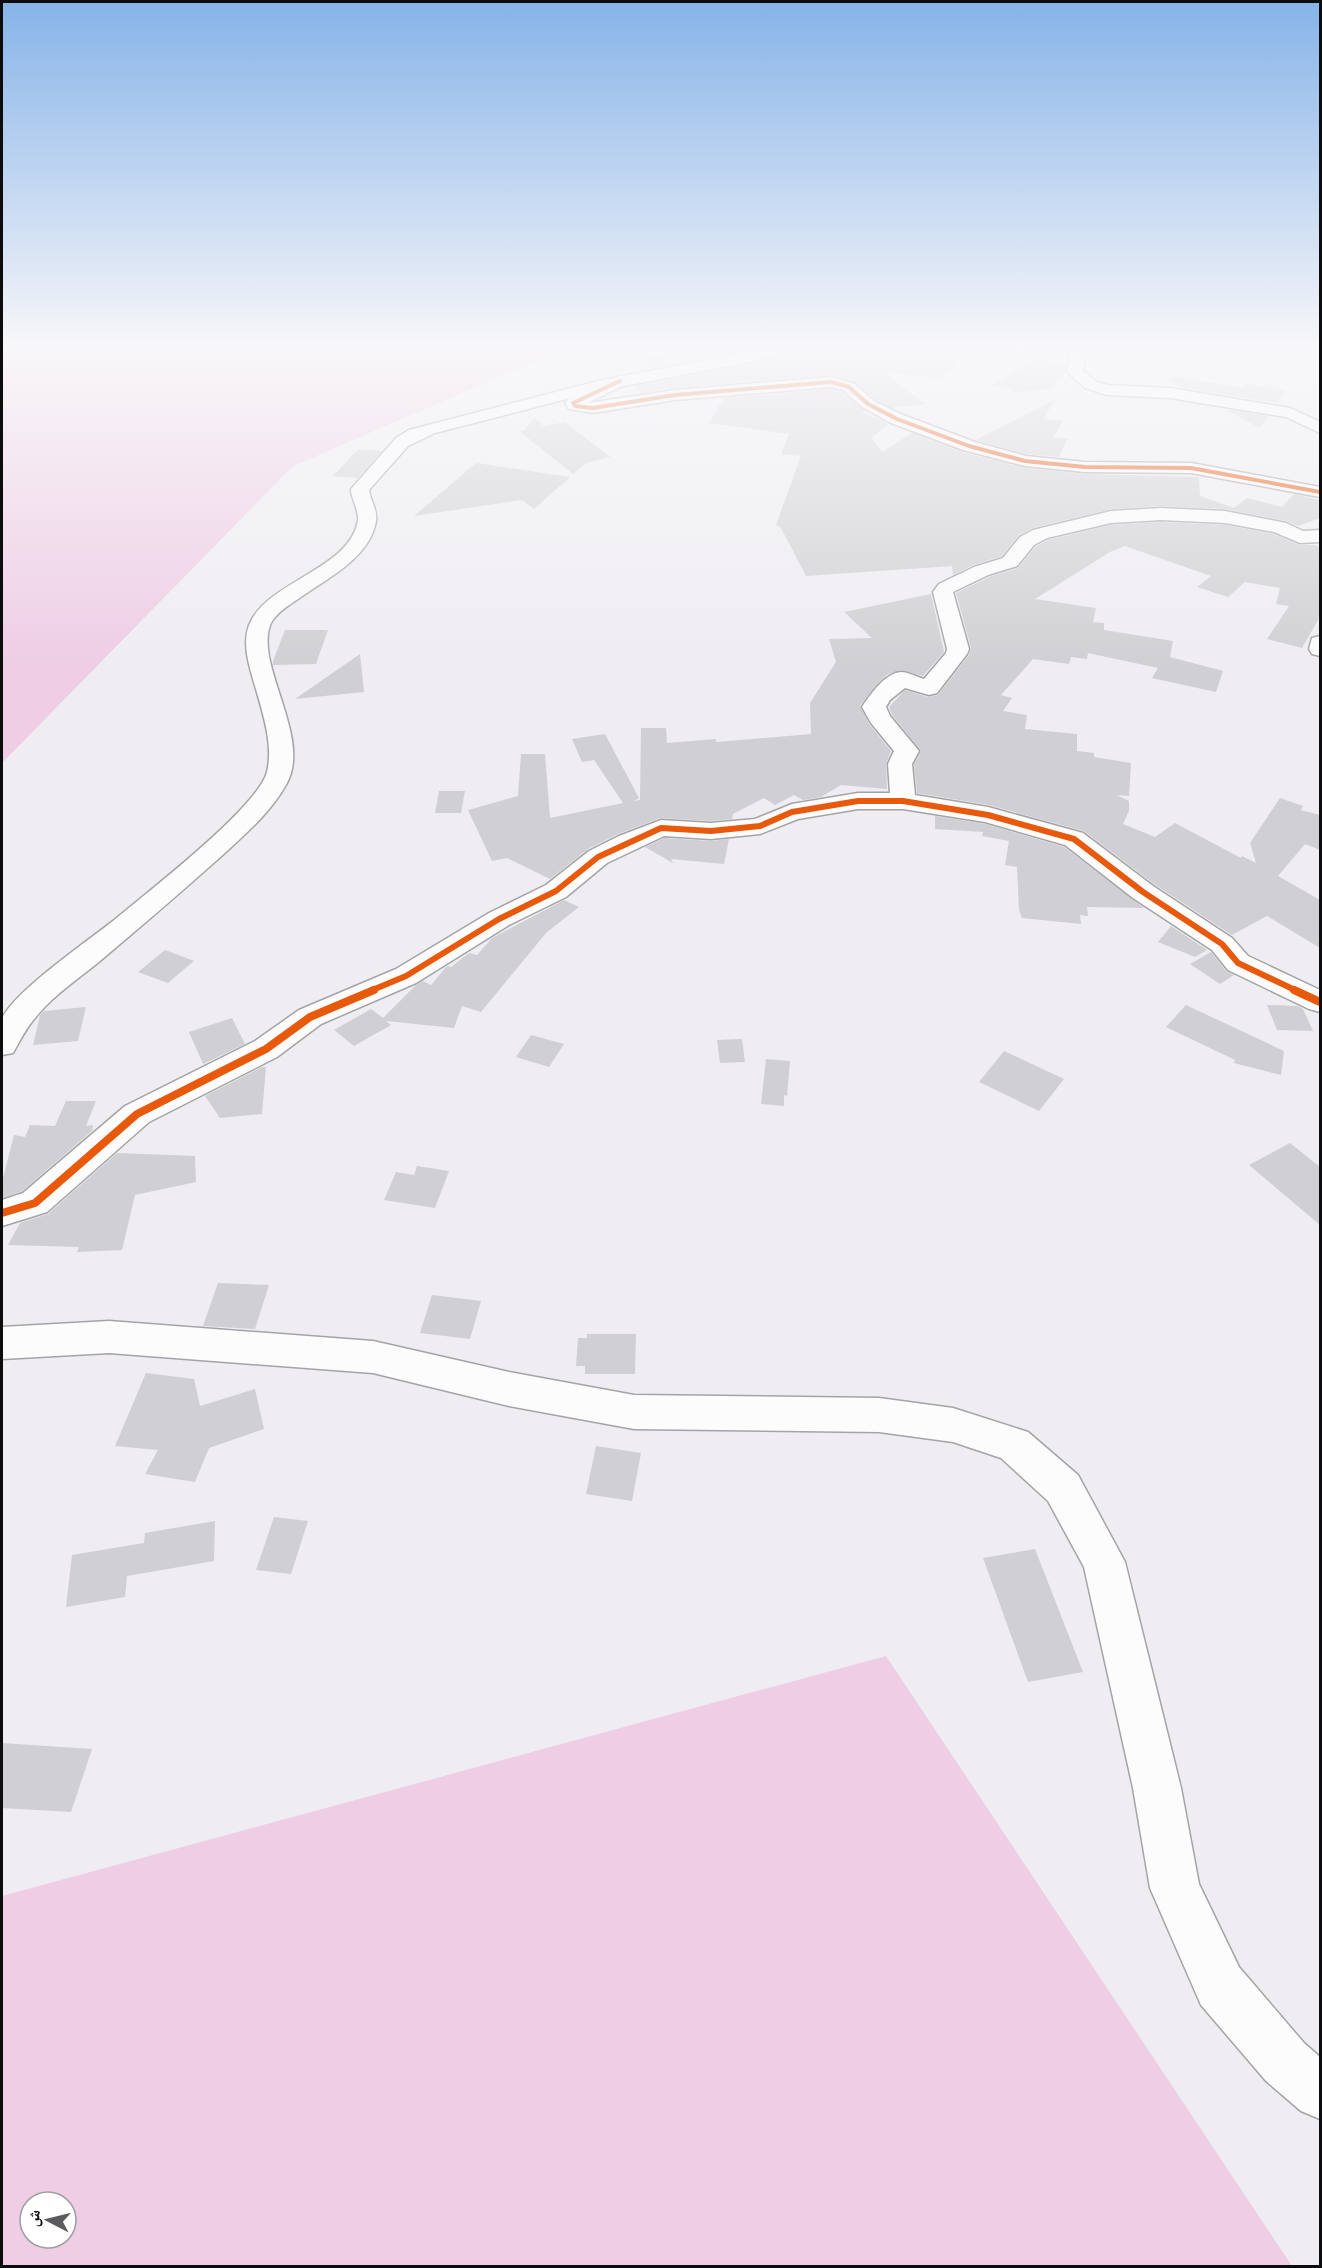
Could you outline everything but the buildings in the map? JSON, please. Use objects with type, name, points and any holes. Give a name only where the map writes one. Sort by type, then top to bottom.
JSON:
[{"type":"street","points":[[2,1045],[24,1010],[137,916],[248,818],[266,797],[279,773],[280,749],[278,722],[256,636],[261,621],[277,605],[325,573],[353,547],[363,533],[367,518],[360,489],[391,455]]},
{"type":"street","points":[[1002,455],[1025,461],[1085,467],[1191,468],[1320,492]]},
{"type":"street","points":[[903,801],[900,764],[901,758],[907,751],[879,718],[874,707],[881,696],[902,679],[929,688],[956,654],[958,649],[943,592],[946,588],[981,571],[1010,562],[1027,542],[1041,534],[1111,517],[1161,514],[1225,517],[1279,527],[1300,537],[1320,536]]},
{"type":"street","points":[[1320,643],[1320,650]]},
{"type":"street","points":[[2,1213],[35,1203],[137,1114],[266,1049],[310,1017],[406,976],[499,919],[555,891],[598,857],[661,828],[721,830],[760,826],[792,812],[858,801],[903,801],[988,815],[1074,839],[1143,892],[1222,944],[1238,963],[1320,1002]]},
{"type":"street","points":[[2,1343],[109,1337],[374,1357],[509,1389],[634,1412],[879,1415],[952,1425],[1014,1445],[1063,1488],[1104,1562],[1156,1788],[1175,1888],[1220,1986],[1285,2062],[1320,2092]]},
{"type":"shaded area","points":[[2,455],[319,455],[293,466],[2,763]]},
{"type":"shaded area","points":[[886,1656],[1292,2266],[2,2266],[2,1896]]},
{"type":"cycle path","points":[[1002,455],[1025,461],[1085,467],[1191,468],[1320,492]]},
{"type":"cycle path","points":[[2,1213],[35,1203],[137,1114],[266,1049],[310,1017],[406,976],[499,919],[556,891],[598,857],[661,828],[711,831],[760,826],[792,812],[858,801],[903,801],[988,815],[1074,839],[1143,892],[1222,944],[1238,963],[1320,1002]]}]
